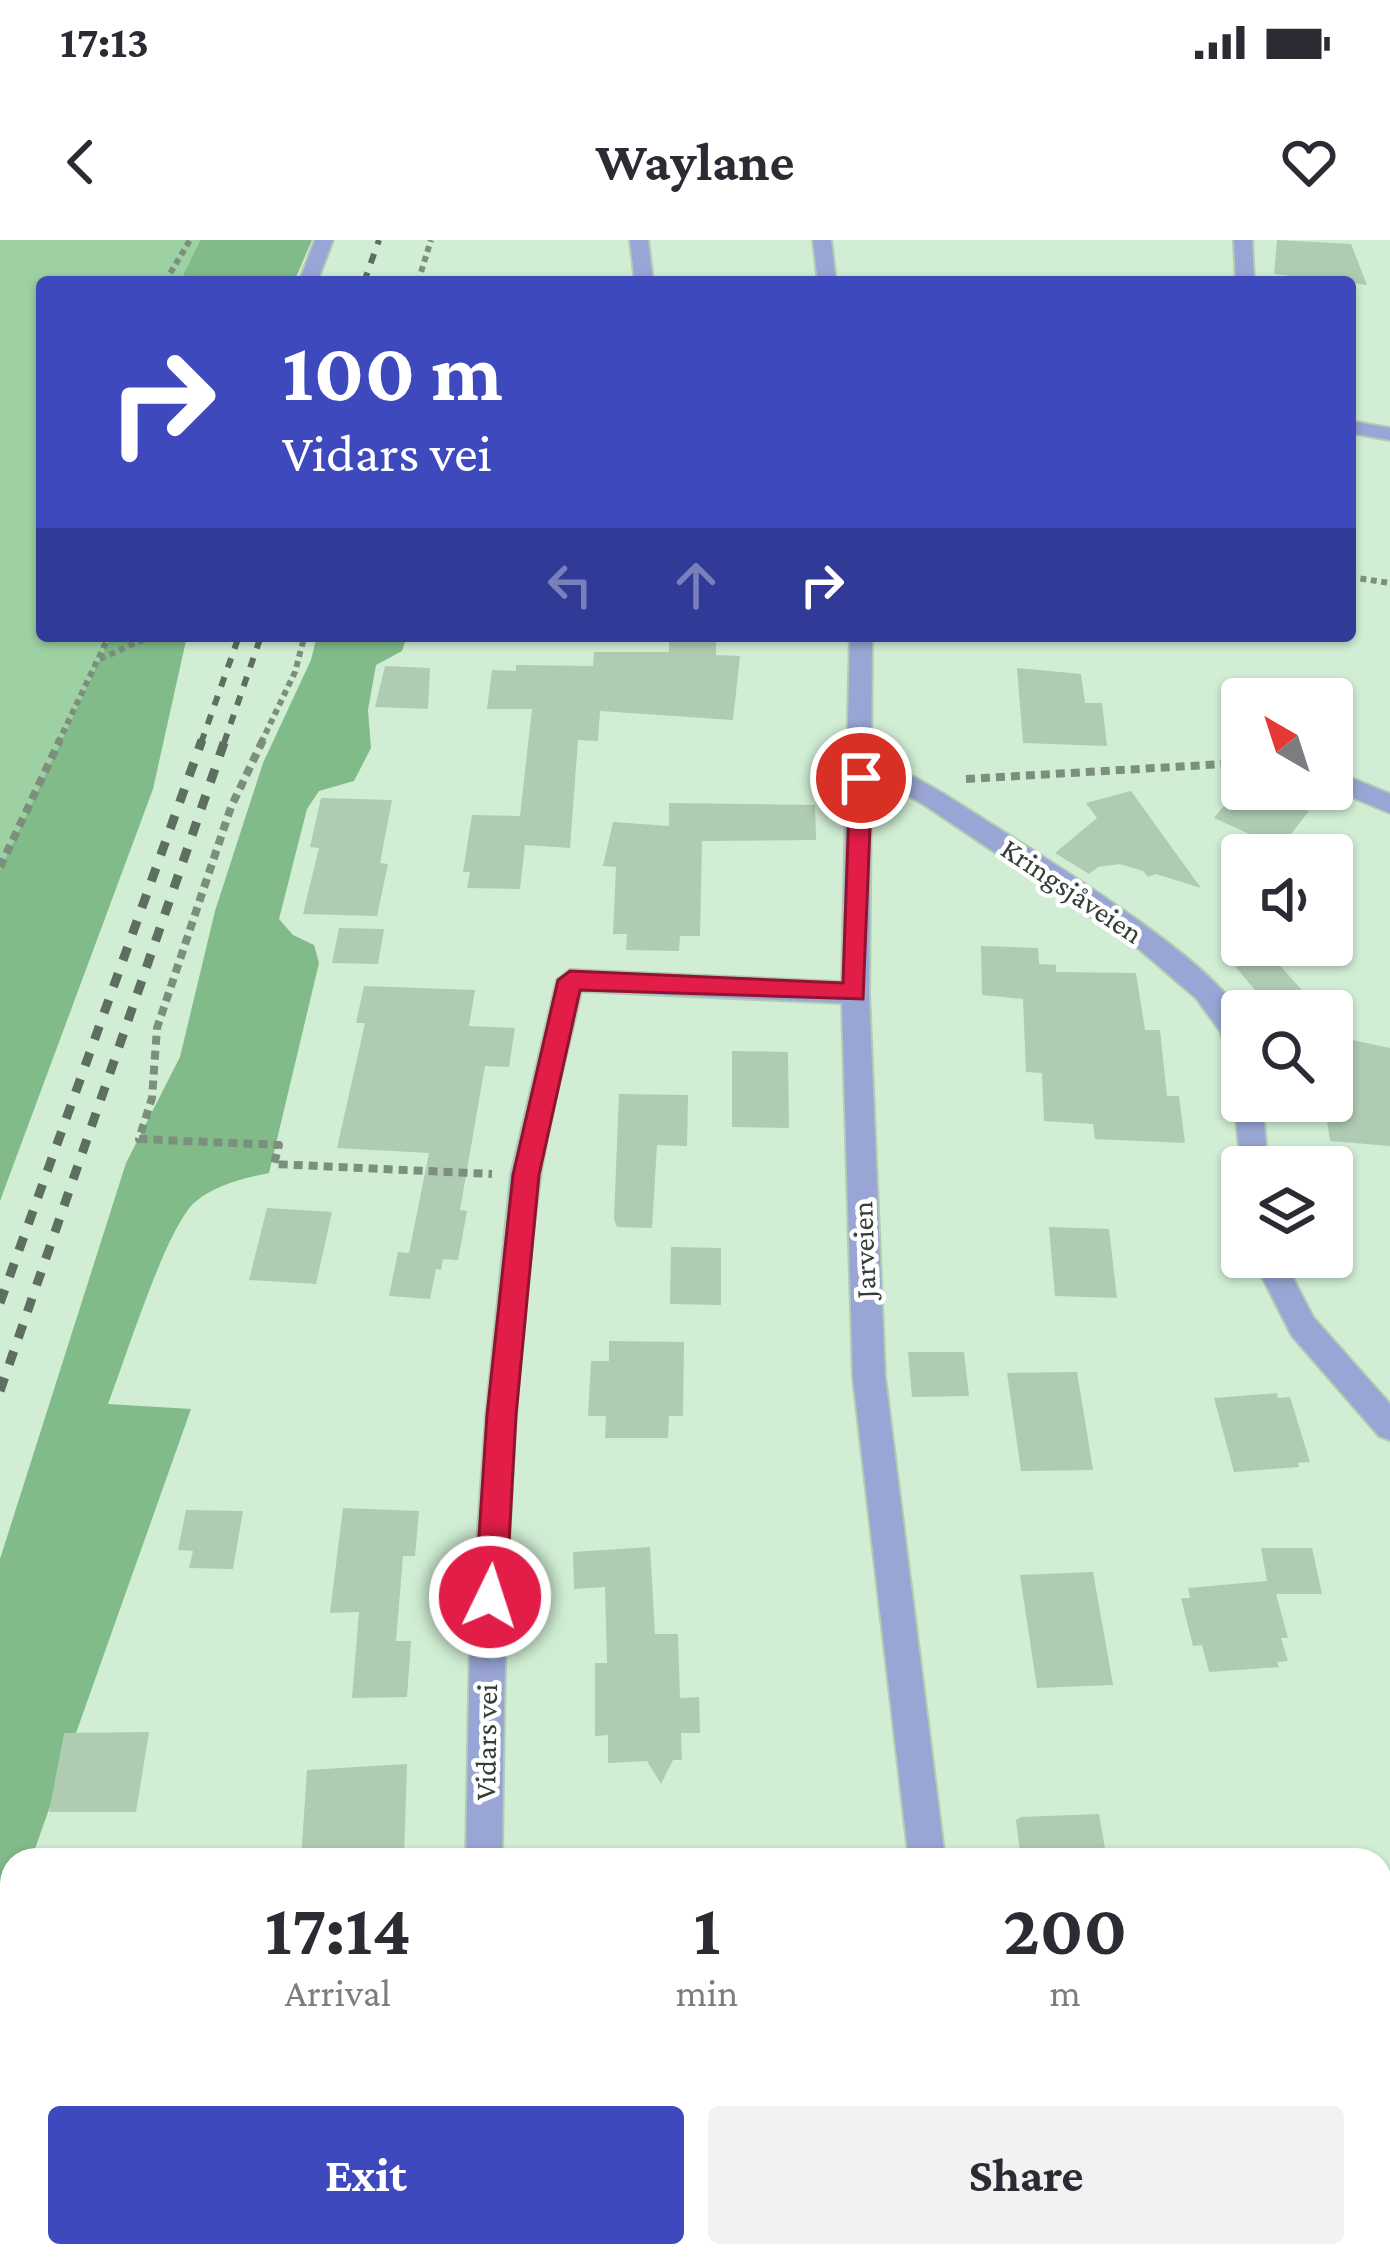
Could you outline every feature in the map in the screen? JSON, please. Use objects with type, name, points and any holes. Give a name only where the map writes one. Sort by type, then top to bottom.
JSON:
[{"type":"street","points":[[310,276],[324,240]]},
{"type":"street","points":[[639,240],[643,276]]},
{"type":"street","points":[[822,240],[826,276]]},
{"type":"street","points":[[1243,240],[1245,276]]},
{"type":"street","points":[[1356,429],[1390,434]]},
{"type":"street","name":"Jarveien","points":[[861,642],[855,993],[869,1376],[926,1848]]},
{"type":"street","name":"Kringsjåveien","points":[[861,778],[905,782],[1148,942],[1206,991],[1221,1011]]},
{"type":"street","points":[[1353,788],[1390,803]]},
{"type":"street","name":"Vidars vei","points":[[484,1848],[490,1597],[502,1415],[526,1175],[570,980],[855,993]]},
{"type":"street","points":[[1278,1278],[1308,1336],[1390,1426]]},
{"type":"path","points":[[169,276],[190,240]]},
{"type":"path","points":[[420,276],[431,240]]},
{"type":"path","points":[[1356,578],[1390,583]]},
{"type":"path","points":[[0,866],[106,642]]},
{"type":"path","points":[[99,659],[137,642]]},
{"type":"path","points":[[303,642],[295,672],[231,807],[190,924],[157,1028],[152,1098],[139,1139],[279,1145],[274,1164],[526,1175]]},
{"type":"path","points":[[905,782],[1221,764]]},
{"type":"green space","points":[[0,240],[200,240],[183,276],[36,276],[36,642],[108,642],[0,870]]},
{"type":"green space","points":[[200,240],[312,240],[297,276],[183,276]]},
{"type":"green space","points":[[108,642],[186,642],[153,789],[0,1201],[0,870]]},
{"type":"green space","points":[[316,642],[405,642],[402,651],[376,665],[368,710],[371,748],[354,781],[319,791],[307,809],[279,919],[293,935],[314,945],[319,963],[269,1173],[209,1193],[181,1220],[108,1404],[191,1409],[35,1848],[0,1848],[0,1559],[126,1163],[180,1057],[215,911],[263,763]]},
{"type":"building","points":[[1277,240],[1351,244],[1367,285],[1356,284],[1356,276],[1274,274]]},
{"type":"building","points":[[669,642],[716,642],[716,655],[740,656],[733,720],[600,711],[598,741],[578,740],[570,848],[525,845],[520,889],[467,888],[470,872],[463,872],[472,815],[520,816],[532,709],[487,709],[492,670],[516,671],[516,665],[593,666],[594,652],[669,652]]},
{"type":"building","points":[[385,666],[430,668],[428,709],[375,707]]},
{"type":"building","points":[[1017,668],[1081,674],[1085,703],[1102,703],[1107,746],[1023,743]]},
{"type":"building","points":[[1131,791],[1201,888],[1156,874],[1148,877],[1120,864],[1098,867],[1089,874],[1055,853],[1097,818],[1086,803]]},
{"type":"building","points":[[321,798],[392,800],[380,863],[388,864],[377,916],[303,914],[319,848],[310,847]]},
{"type":"building","points":[[669,803],[815,805],[816,840],[702,841],[700,936],[680,936],[679,951],[626,950],[627,934],[613,934],[616,867],[603,866],[613,822],[669,826]]},
{"type":"building","points":[[1221,810],[1309,811],[1291,834],[1249,834],[1214,818]]},
{"type":"building","points":[[339,928],[384,929],[378,964],[332,963]]},
{"type":"building","points":[[981,946],[1038,948],[1039,964],[1056,965],[1056,972],[1136,973],[1145,1030],[1160,1030],[1167,1096],[1179,1096],[1185,1143],[1095,1139],[1093,1124],[1044,1121],[1042,1073],[1026,1072],[1023,999],[982,995]]},
{"type":"building","points":[[1235,966],[1280,966],[1302,990],[1255,990]]},
{"type":"building","points":[[364,986],[475,990],[469,1026],[515,1028],[509,1067],[485,1066],[460,1210],[467,1211],[458,1260],[443,1259],[430,1299],[389,1296],[398,1252],[409,1253],[429,1153],[337,1148],[365,1023],[356,1023]]},
{"type":"building","points":[[1353,1040],[1390,1048],[1390,1146],[1330,1141],[1327,1122],[1353,1122]]},
{"type":"building","points":[[732,1051],[788,1052],[789,1128],[732,1127]]},
{"type":"building","points":[[619,1094],[688,1095],[687,1146],[657,1145],[652,1228],[617,1227],[614,1219]]},
{"type":"building","points":[[267,1208],[332,1212],[316,1284],[249,1280]]},
{"type":"building","points":[[1049,1227],[1109,1229],[1117,1298],[1055,1296]]},
{"type":"building","points":[[671,1247],[721,1248],[721,1305],[670,1304]]},
{"type":"building","points":[[609,1341],[684,1342],[683,1416],[669,1416],[668,1438],[605,1438],[606,1416],[588,1416],[591,1361],[609,1361]]},
{"type":"building","points":[[908,1352],[964,1352],[969,1396],[912,1397]]},
{"type":"building","points":[[1077,1372],[1093,1470],[1021,1471],[1007,1373]]},
{"type":"building","points":[[1277,1393],[1278,1398],[1290,1397],[1310,1462],[1234,1472],[1214,1398]]},
{"type":"building","points":[[343,1508],[419,1511],[415,1556],[403,1556],[396,1641],[411,1641],[407,1697],[352,1698],[359,1612],[330,1613]]},
{"type":"building","points":[[186,1510],[243,1511],[233,1569],[189,1568],[193,1551],[178,1550]]},
{"type":"building","points":[[650,1547],[655,1634],[678,1634],[680,1698],[699,1697],[700,1733],[681,1733],[682,1760],[673,1760],[661,1784],[647,1761],[608,1763],[608,1735],[595,1736],[595,1663],[607,1663],[605,1587],[574,1589],[573,1552]]},
{"type":"building","points":[[1261,1548],[1312,1548],[1322,1594],[1276,1594],[1288,1638],[1281,1638],[1288,1661],[1277,1662],[1279,1667],[1209,1672],[1202,1645],[1193,1646],[1181,1598],[1190,1598],[1188,1588],[1267,1581]]},
{"type":"building","points":[[1093,1572],[1113,1685],[1037,1688],[1020,1575]]},
{"type":"building","points":[[149,1732],[136,1812],[49,1812],[64,1733]]},
{"type":"building","points":[[407,1764],[404,1848],[302,1848],[307,1770]]},
{"type":"building","points":[[1099,1814],[1105,1848],[1020,1848],[1016,1820]]},
{"type":"railway","points":[[366,276],[379,240]]},
{"type":"railway","points":[[201,743],[237,642]]},
{"type":"railway","points":[[224,743],[259,642]]},
{"type":"railway","points":[[0,1303],[202,740]]},
{"type":"railway","points":[[0,1391],[225,740]]},
{"type":"route","points":[[490,1597],[526,1175],[570,980],[855,993],[861,778]]}]
